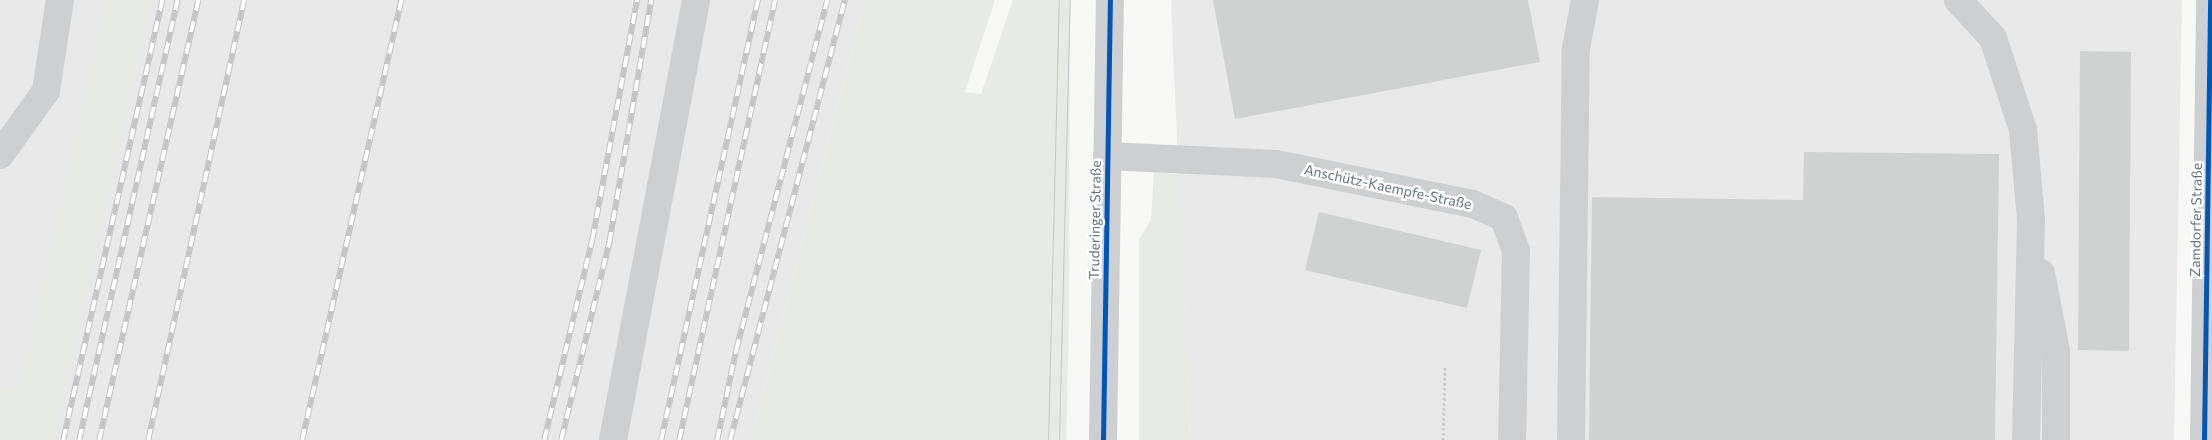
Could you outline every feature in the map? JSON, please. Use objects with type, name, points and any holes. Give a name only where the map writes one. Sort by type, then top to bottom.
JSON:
[{"type":"street","points":[[0,155],[46,91],[60,0]]},
{"type":"street","points":[[613,440],[696,0]]},
{"type":"street","name":"Truderinger Straße","points":[[1103,440],[1110,0]]},
{"type":"street","points":[[1571,440],[1576,49],[1585,0]]},
{"type":"street","points":[[1958,0],[1993,38],[2023,130],[2031,220],[2056,351],[2056,440]]},
{"type":"street","name":"Zamdorfer Straße","points":[[2204,440],[2210,0]]},
{"type":"street","name":"Anschütz-Kaempfe-Straße","points":[[1107,156],[1276,164],[1473,204],[1504,218],[1516,252],[1512,440]]},
{"type":"street","points":[[2026,440],[2031,220]]},
{"type":"path","points":[[1443,440],[1445,366]]},
{"type":"shaded area","points":[[0,0],[865,0],[751,440],[0,440]]},
{"type":"shaded area","points":[[107,0],[150,0],[52,440],[0,440],[0,392],[20,387]]},
{"type":"shaded area","points":[[865,0],[995,0],[965,92],[981,94],[1013,0],[1070,0],[1069,327],[1066,440],[751,440]]},
{"type":"shaded area","points":[[1171,0],[2182,0],[2174,440],[1190,440]]},
{"type":"shaded area","points":[[1154,172],[1179,174],[1190,440],[1139,440],[1139,240],[1151,220]]},
{"type":"building","points":[[1213,0],[1528,0],[1540,62],[1235,119]]},
{"type":"building","points":[[2080,51],[2131,52],[2129,351],[2078,350]]},
{"type":"building","points":[[1804,152],[1999,154],[1995,440],[1589,440],[1592,197],[1803,200]]},
{"type":"building","points":[[1319,212],[1481,250],[1467,308],[1305,270]]},
{"type":"tram line","points":[[1048,440],[1059,0]]},
{"type":"tram line","points":[[1059,440],[1070,0]]},
{"type":"railway","points":[[63,440],[162,0]]},
{"type":"railway","points":[[79,440],[177,0]]},
{"type":"railway","points":[[99,440],[198,0]]},
{"type":"railway","points":[[148,440],[244,0]]},
{"type":"railway","points":[[302,440],[401,0]]},
{"type":"railway","points":[[544,440],[592,240],[637,0]]},
{"type":"railway","points":[[561,440],[609,243],[651,0]]},
{"type":"railway","points":[[661,440],[758,0]]},
{"type":"railway","points":[[679,440],[775,0]]},
{"type":"railway","points":[[717,440],[736,350],[827,0]]},
{"type":"railway","points":[[730,440],[845,0]]},
{"type":"cycle path","points":[[1103,440],[1110,0]]},
{"type":"cycle path","points":[[2204,440],[2210,0]]}]
